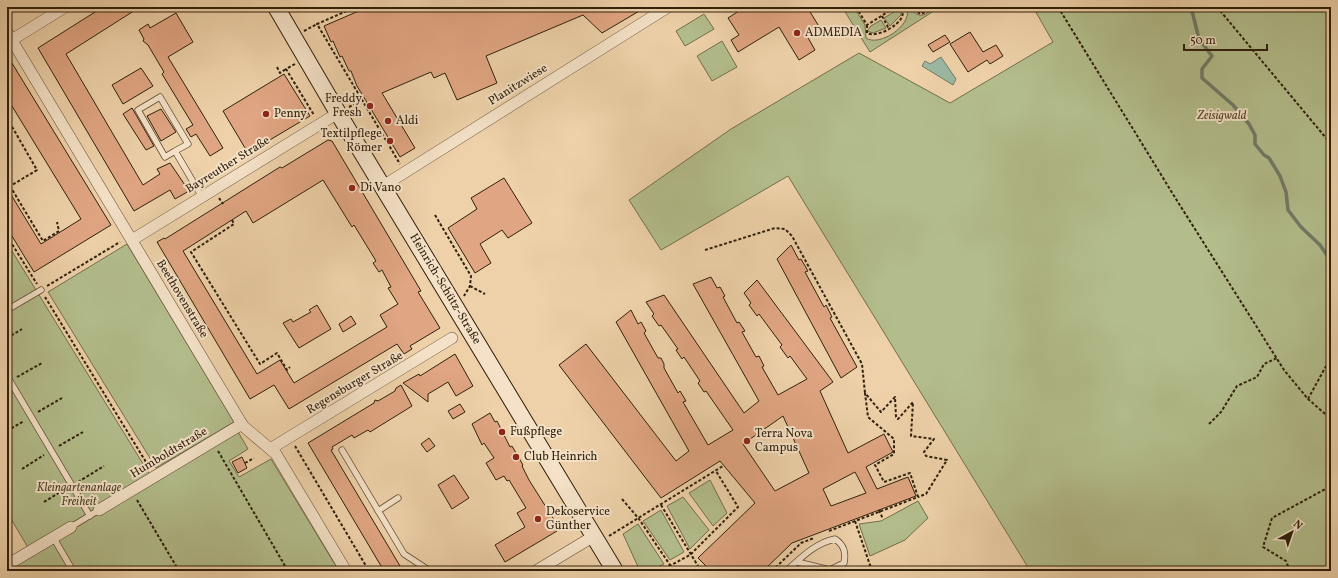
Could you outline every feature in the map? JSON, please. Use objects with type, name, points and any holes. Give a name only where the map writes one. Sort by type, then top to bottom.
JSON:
[{"type":"main road","name":"Heinrich-Schütz-Straße","points":[[276,7],[338,113],[615,571]]},
{"type":"street","points":[[9,38],[65,7]]},
{"type":"street","name":"Planitzwiese","points":[[383,186],[668,7]]},
{"type":"street","name":"Beethovenstraße","points":[[9,38],[242,424],[276,454],[346,571]]},
{"type":"street","name":"Bayreuther Straße","points":[[130,238],[202,197],[338,113]]},
{"type":"street","name":"Regensburger Straße","points":[[270,449],[452,338]]},
{"type":"street","name":"Humboldtstraße","points":[[94,513],[242,424]]},
{"type":"street","name":"Humboldtstraße","points":[[7,565],[71,527]]},
{"type":"street","points":[[536,571],[552,567],[596,539]]},
{"type":"lane","points":[[160,97],[188,144],[175,151],[165,157],[138,110],[160,97]]},
{"type":"lane","points":[[175,151],[202,197]]},
{"type":"lane","points":[[7,310],[41,290]]},
{"type":"lane","points":[[9,379],[72,485],[94,513]]},
{"type":"lane","points":[[342,450],[404,554],[430,571]]},
{"type":"lane","points":[[378,511],[398,498]]},
{"type":"lane","name":"Humboldtstraße","points":[[71,527],[94,513]]},
{"type":"lane","points":[[53,538],[73,571]]},
{"type":"lane","points":[[786,571],[797,562],[819,544],[826,540],[834,539],[840,543],[846,553],[844,563],[830,570],[797,562]]},
{"type":"path","points":[[356,7],[317,24],[405,172]]},
{"type":"path","points":[[856,7],[867,25],[867,33],[870,35],[889,29],[902,17],[903,7],[894,8],[867,25]]},
{"type":"path","points":[[909,7],[921,14],[935,7]]},
{"type":"path","points":[[1058,7],[1176,200],[1277,358],[1308,399],[1331,419]]},
{"type":"path","points":[[1217,7],[1331,144]]},
{"type":"path","points":[[882,16],[889,29]]},
{"type":"path","points":[[277,67],[280,73],[306,57]]},
{"type":"path","points":[[286,69],[320,124]]},
{"type":"path","points":[[7,118],[37,170],[7,188]]},
{"type":"path","points":[[10,186],[43,241],[59,231],[57,222]]},
{"type":"path","points":[[435,215],[472,276],[470,286],[464,297]]},
{"type":"path","points":[[232,220],[234,224],[191,252],[260,364],[277,353],[287,370],[290,367]]},
{"type":"path","points":[[704,250],[775,228],[784,230],[792,236],[862,364],[868,417],[894,439],[894,454],[875,465],[884,482],[910,473],[918,498]]},
{"type":"path","points":[[7,236],[154,477]]},
{"type":"path","points":[[41,290],[130,238]]},
{"type":"path","points":[[470,286],[485,294]]},
{"type":"path","points":[[7,338],[22,329]]},
{"type":"path","points":[[1308,399],[1331,357]]},
{"type":"path","points":[[1209,424],[1221,412],[1237,386],[1257,377],[1264,364],[1277,358]]},
{"type":"path","points":[[9,379],[42,363]]},
{"type":"path","points":[[823,533],[926,494],[947,460],[926,456],[924,452],[934,439],[911,436],[913,402],[898,419],[896,417],[895,396],[881,412],[865,393]]},
{"type":"path","points":[[7,431],[62,398]]},
{"type":"path","points":[[22,469],[84,432]]},
{"type":"path","points":[[289,437],[369,571]]},
{"type":"path","points":[[213,442],[288,571]]},
{"type":"path","points":[[245,463],[254,458]]},
{"type":"path","points":[[44,502],[104,466]]},
{"type":"path","points":[[596,539],[639,519],[723,466]]},
{"type":"path","points":[[660,571],[690,555],[738,507],[716,471]]},
{"type":"path","points":[[1290,571],[1286,561],[1263,547],[1272,518],[1331,486]]},
{"type":"path","points":[[132,490],[179,571]]},
{"type":"path","points":[[622,499],[639,519],[670,565],[676,569]]},
{"type":"path","points":[[661,505],[701,571]]},
{"type":"path","points":[[879,511],[883,520]]},
{"type":"path","points":[[855,521],[872,571]]},
{"type":"path","points":[[772,571],[801,543],[816,537]]},
{"type":"path","points":[[281,571],[286,568]]},
{"type":"green space","points":[[842,7],[854,7],[865,25],[866,38],[879,40],[893,33],[905,22],[907,9],[904,9],[905,8],[909,9],[916,14],[923,15],[935,8],[940,7],[870,52]]},
{"type":"green space","name":"Zeisigwald","points":[[1033,7],[1331,7],[1331,571],[1026,571],[1029,569],[788,176],[661,250],[629,200],[731,129],[859,53],[950,103],[1053,42]]},
{"type":"green space","points":[[897,10],[901,11],[901,15],[890,26],[884,18]]},
{"type":"green space","points":[[704,14],[714,29],[685,46],[676,31]]},
{"type":"green space","points":[[881,20],[886,28],[873,33],[867,31],[871,26]]},
{"type":"green space","points":[[722,41],[737,67],[712,81],[697,56]]},
{"type":"green space","name":"Kleingartenanlage Freiheit","points":[[7,243],[153,480],[237,430],[248,449],[229,461],[239,477],[271,459],[339,571],[7,571],[7,565],[30,551],[7,512]]},
{"type":"green space","points":[[127,244],[234,422],[156,468],[48,292]]},
{"type":"green space","points":[[710,480],[727,513],[713,526],[689,493]]},
{"type":"green space","points":[[683,497],[709,530],[690,549],[667,506]]},
{"type":"green space","points":[[918,501],[928,518],[905,540],[870,556],[859,524],[881,521]]},
{"type":"green space","points":[[661,510],[684,552],[670,560],[643,521]]},
{"type":"green space","points":[[638,524],[664,564],[649,571],[640,571],[623,534]]},
{"type":"shaded area","points":[[941,57],[956,79],[953,85],[922,66],[925,61],[930,64]]},
{"type":"building","points":[[103,7],[140,7],[66,54],[143,185],[160,174],[157,169],[170,163],[189,191],[175,199],[170,190],[134,211],[38,48]]},
{"type":"building","points":[[368,7],[646,7],[602,33],[583,15],[486,56],[497,83],[457,100],[445,73],[434,78],[431,72],[382,93],[415,148],[400,157],[357,86],[351,71],[349,71],[342,56],[340,57],[333,41],[331,42],[324,26]]},
{"type":"building","name":"ADMEDIA","points":[[745,7],[807,7],[820,28],[807,36],[815,50],[799,60],[779,27],[738,52],[731,40],[739,35],[728,18]]},
{"type":"building","points":[[176,13],[193,42],[168,57],[223,148],[210,156],[196,134],[191,137],[186,129],[193,125],[162,74],[164,72],[148,45],[143,41],[144,39],[139,30],[148,24],[150,28]]},
{"type":"building","points":[[970,32],[983,52],[996,45],[1003,56],[990,64],[987,60],[968,72],[950,44]]},
{"type":"building","points":[[945,35],[950,42],[933,52],[928,45]]},
{"type":"building","points":[[7,55],[111,225],[34,272],[7,228],[7,188],[41,244],[81,219],[7,98]]},
{"type":"building","points":[[141,68],[153,86],[123,104],[112,85]]},
{"type":"building","name":"Penny","points":[[284,74],[310,116],[248,153],[223,111]]},
{"type":"building","points":[[132,108],[154,146],[146,150],[123,114]]},
{"type":"building","points":[[161,109],[176,132],[161,141],[147,116]]},
{"type":"building","points":[[328,140],[332,141],[421,291],[418,292],[440,328],[410,346],[412,349],[404,354],[397,344],[289,409],[274,385],[250,399],[157,242],[164,238],[165,239],[280,167],[282,168]],"holes":[[[323,180],[352,227],[354,225],[376,261],[373,263],[379,272],[382,270],[391,287],[388,288],[398,304],[380,315],[387,327],[294,383],[280,360],[257,374],[183,251],[246,211],[253,223]]]},
{"type":"building","points":[[504,178],[532,223],[508,238],[502,230],[480,244],[491,263],[475,273],[448,228],[477,209],[471,198]]},
{"type":"building","points":[[791,245],[799,260],[801,259],[808,271],[805,272],[824,307],[826,305],[832,317],[830,318],[857,367],[841,378],[777,259]]},
{"type":"building","points":[[711,277],[717,288],[720,287],[725,296],[723,297],[737,323],[739,322],[745,331],[742,332],[756,357],[759,356],[764,366],[762,367],[778,395],[807,379],[790,356],[788,358],[780,347],[782,345],[759,314],[757,316],[749,305],[751,303],[744,293],[757,280],[833,382],[820,391],[848,453],[884,434],[893,452],[866,467],[877,489],[908,477],[916,496],[792,543],[763,571],[711,571],[698,558],[755,503],[720,461],[661,498],[559,365],[586,344],[676,461],[689,451],[616,322],[631,310],[638,324],[641,322],[646,331],[644,333],[658,358],[661,358],[664,368],[678,393],[680,391],[686,401],[683,402],[708,445],[733,430],[706,391],[704,392],[698,383],[700,381],[684,357],[682,359],[676,350],[678,349],[661,325],[659,326],[652,316],[654,314],[646,302],[664,295],[744,413],[759,401],[693,284]],"holes":[[[783,416],[809,473],[775,491],[743,444]],[[855,472],[866,493],[831,506],[823,489]]]},
{"type":"building","points":[[317,305],[331,329],[299,348],[283,323],[291,319],[293,322],[311,312],[309,310]]},
{"type":"building","points":[[351,316],[356,324],[343,332],[339,324]]},
{"type":"building","points":[[455,354],[473,386],[456,396],[448,382],[428,394],[428,402],[403,383],[419,374],[420,376]]},
{"type":"building","points":[[401,385],[412,406],[370,432],[368,430],[354,438],[352,435],[332,447],[333,449],[331,450],[403,571],[384,571],[308,443],[374,403],[375,400],[378,401],[395,391],[396,388]]},
{"type":"building","points":[[460,404],[465,412],[453,419],[448,411]]},
{"type":"building","points":[[490,413],[495,422],[497,421],[510,447],[512,446],[523,465],[522,466],[529,480],[558,526],[557,531],[505,562],[495,545],[525,527],[517,513],[526,508],[509,480],[507,481],[504,476],[496,480],[486,463],[494,458],[484,443],[482,445],[472,424]]},
{"type":"building","points":[[429,438],[435,446],[427,452],[421,444]]},
{"type":"building","points":[[242,457],[247,468],[238,473],[232,462]]},
{"type":"building","points":[[454,475],[469,498],[452,509],[438,485]]},
{"type":"waterway","points":[[1191,7],[1199,39],[1212,56],[1202,69],[1202,78],[1233,105],[1249,124],[1255,135],[1255,144],[1264,155],[1269,158],[1280,176],[1286,192],[1288,210],[1301,227],[1320,245],[1331,261]]},
{"type":"place","name":"ADMEDIA","points":[[797,33]]},
{"type":"place","name":"Freddy Fresh","points":[[370,106]]},
{"type":"place","name":"Penny","points":[[266,114]]},
{"type":"place","name":"Aldi","points":[[388,121]]},
{"type":"place","name":"Textilpflege Römer","points":[[390,141]]},
{"type":"place","name":"Di Vano","points":[[352,188]]},
{"type":"place","name":"Fußpflege","points":[[502,432]]},
{"type":"place","name":"Terra Nova Campus","points":[[747,441]]},
{"type":"place","name":"Club Heinrich","points":[[516,457]]},
{"type":"place","name":"Dekoservice Günther","points":[[538,519]]}]
